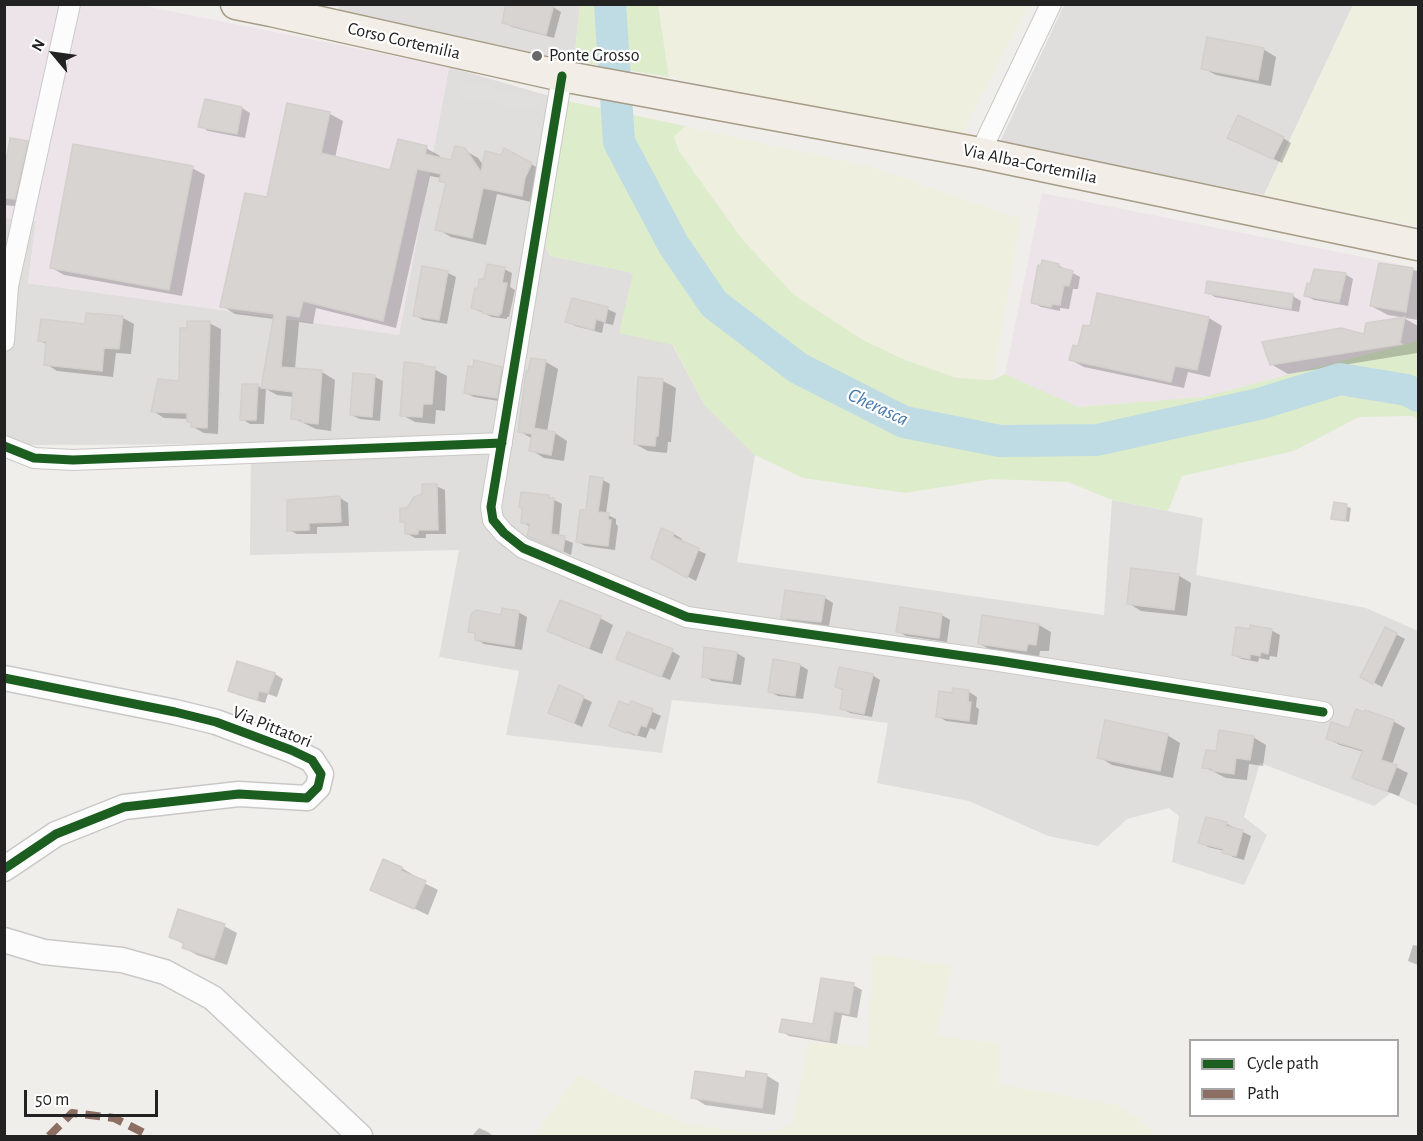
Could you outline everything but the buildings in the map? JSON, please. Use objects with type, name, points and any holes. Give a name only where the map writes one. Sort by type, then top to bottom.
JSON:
[{"type":"main road","name":"Corso Cortemilia","points":[[236,4],[639,91]]},
{"type":"main road","name":"Via Alba-Cortemilia","points":[[639,91],[980,153],[1419,245]]},
{"type":"street","points":[[4,341],[8,286],[70,4]]},
{"type":"street","points":[[980,153],[1051,4]]},
{"type":"street","points":[[567,77],[491,507],[493,520],[504,533],[523,548],[687,617],[999,661],[1323,712]]},
{"type":"street","points":[[4,446],[34,458],[73,460],[502,443]]},
{"type":"street","name":"Via Pittatori","points":[[4,678],[216,722],[312,760],[321,774],[318,787],[307,798],[239,794],[124,807],[56,834],[4,869]]},
{"type":"street","points":[[4,940],[44,952],[123,960],[165,972],[213,998],[360,1137]]},
{"type":"shaded area","points":[[5,5],[140,5],[449,67],[399,335],[28,283],[36,221],[5,218]]},
{"type":"shaded area","points":[[340,5],[580,5],[574,61],[335,17]]},
{"type":"shaded area","points":[[1064,5],[1353,5],[1264,195],[1000,142]]},
{"type":"shaded area","points":[[449,67],[567,101],[550,256],[634,273],[704,404],[755,455],[737,562],[1104,615],[1112,500],[1203,518],[1196,575],[1366,608],[1418,631],[1418,806],[1391,793],[1374,806],[1260,763],[1244,817],[1267,835],[1244,885],[1172,862],[1179,816],[1169,808],[1127,819],[1098,846],[1048,836],[969,801],[877,783],[888,723],[672,700],[662,753],[506,735],[519,671],[439,657],[459,550],[250,555],[251,444],[32,445],[5,449],[5,218],[36,221],[28,283],[399,334]]},
{"type":"shaded area","points":[[461,82],[539,97],[536,111],[458,96]]},
{"type":"shaded area","points":[[1042,193],[1418,268],[1418,341],[1202,398],[1078,407],[1036,391],[1005,374]]},
{"type":"green space","points":[[658,4],[1029,5],[961,136],[669,77]]},
{"type":"green space","points":[[580,5],[658,5],[669,77],[574,61]]},
{"type":"green space","points":[[1353,5],[1418,5],[1418,226],[1264,195]]},
{"type":"green space","points":[[567,101],[685,126],[674,137],[679,151],[742,239],[794,295],[863,340],[905,360],[957,378],[993,380],[1005,374],[1078,407],[1203,397],[1418,341],[1418,419],[1412,416],[1359,417],[1294,451],[1182,476],[1168,511],[1112,500],[1068,482],[992,479],[905,493],[803,478],[755,455],[704,404],[673,345],[619,333],[633,273],[550,256],[543,243]]},
{"type":"green space","points":[[685,126],[871,167],[1021,219],[993,380],[957,378],[905,360],[863,340],[794,295],[742,239],[679,151],[674,137]]},
{"type":"green space","points":[[873,953],[952,966],[937,1036],[1001,1043],[999,1084],[1117,1105],[1139,1118],[1152,1131],[1153,1136],[534,1136],[579,1074],[613,1094],[688,1124],[758,1133],[776,1131],[792,1124],[808,1042],[867,1047]]},
{"type":"waterway","name":"Cherasca","points":[[610,4],[619,142],[673,244],[714,304],[798,368],[904,422],[1000,441],[1097,440],[1259,404],[1340,379],[1407,390],[1418,396]]},
{"type":"marked path","points":[[49,1136],[72,1113],[114,1118],[150,1136]]},
{"type":"cycle path","points":[[562,76],[491,507],[493,520],[504,533],[523,548],[687,617],[999,661],[1323,712]]},
{"type":"cycle path","points":[[4,446],[34,458],[73,460],[502,443]]},
{"type":"cycle path","points":[[4,678],[216,722],[312,760],[321,774],[318,787],[307,798],[239,794],[124,807],[56,834],[4,869]]},
{"type":"place","name":"Ponte Grosso","points":[[537,56]]}]
